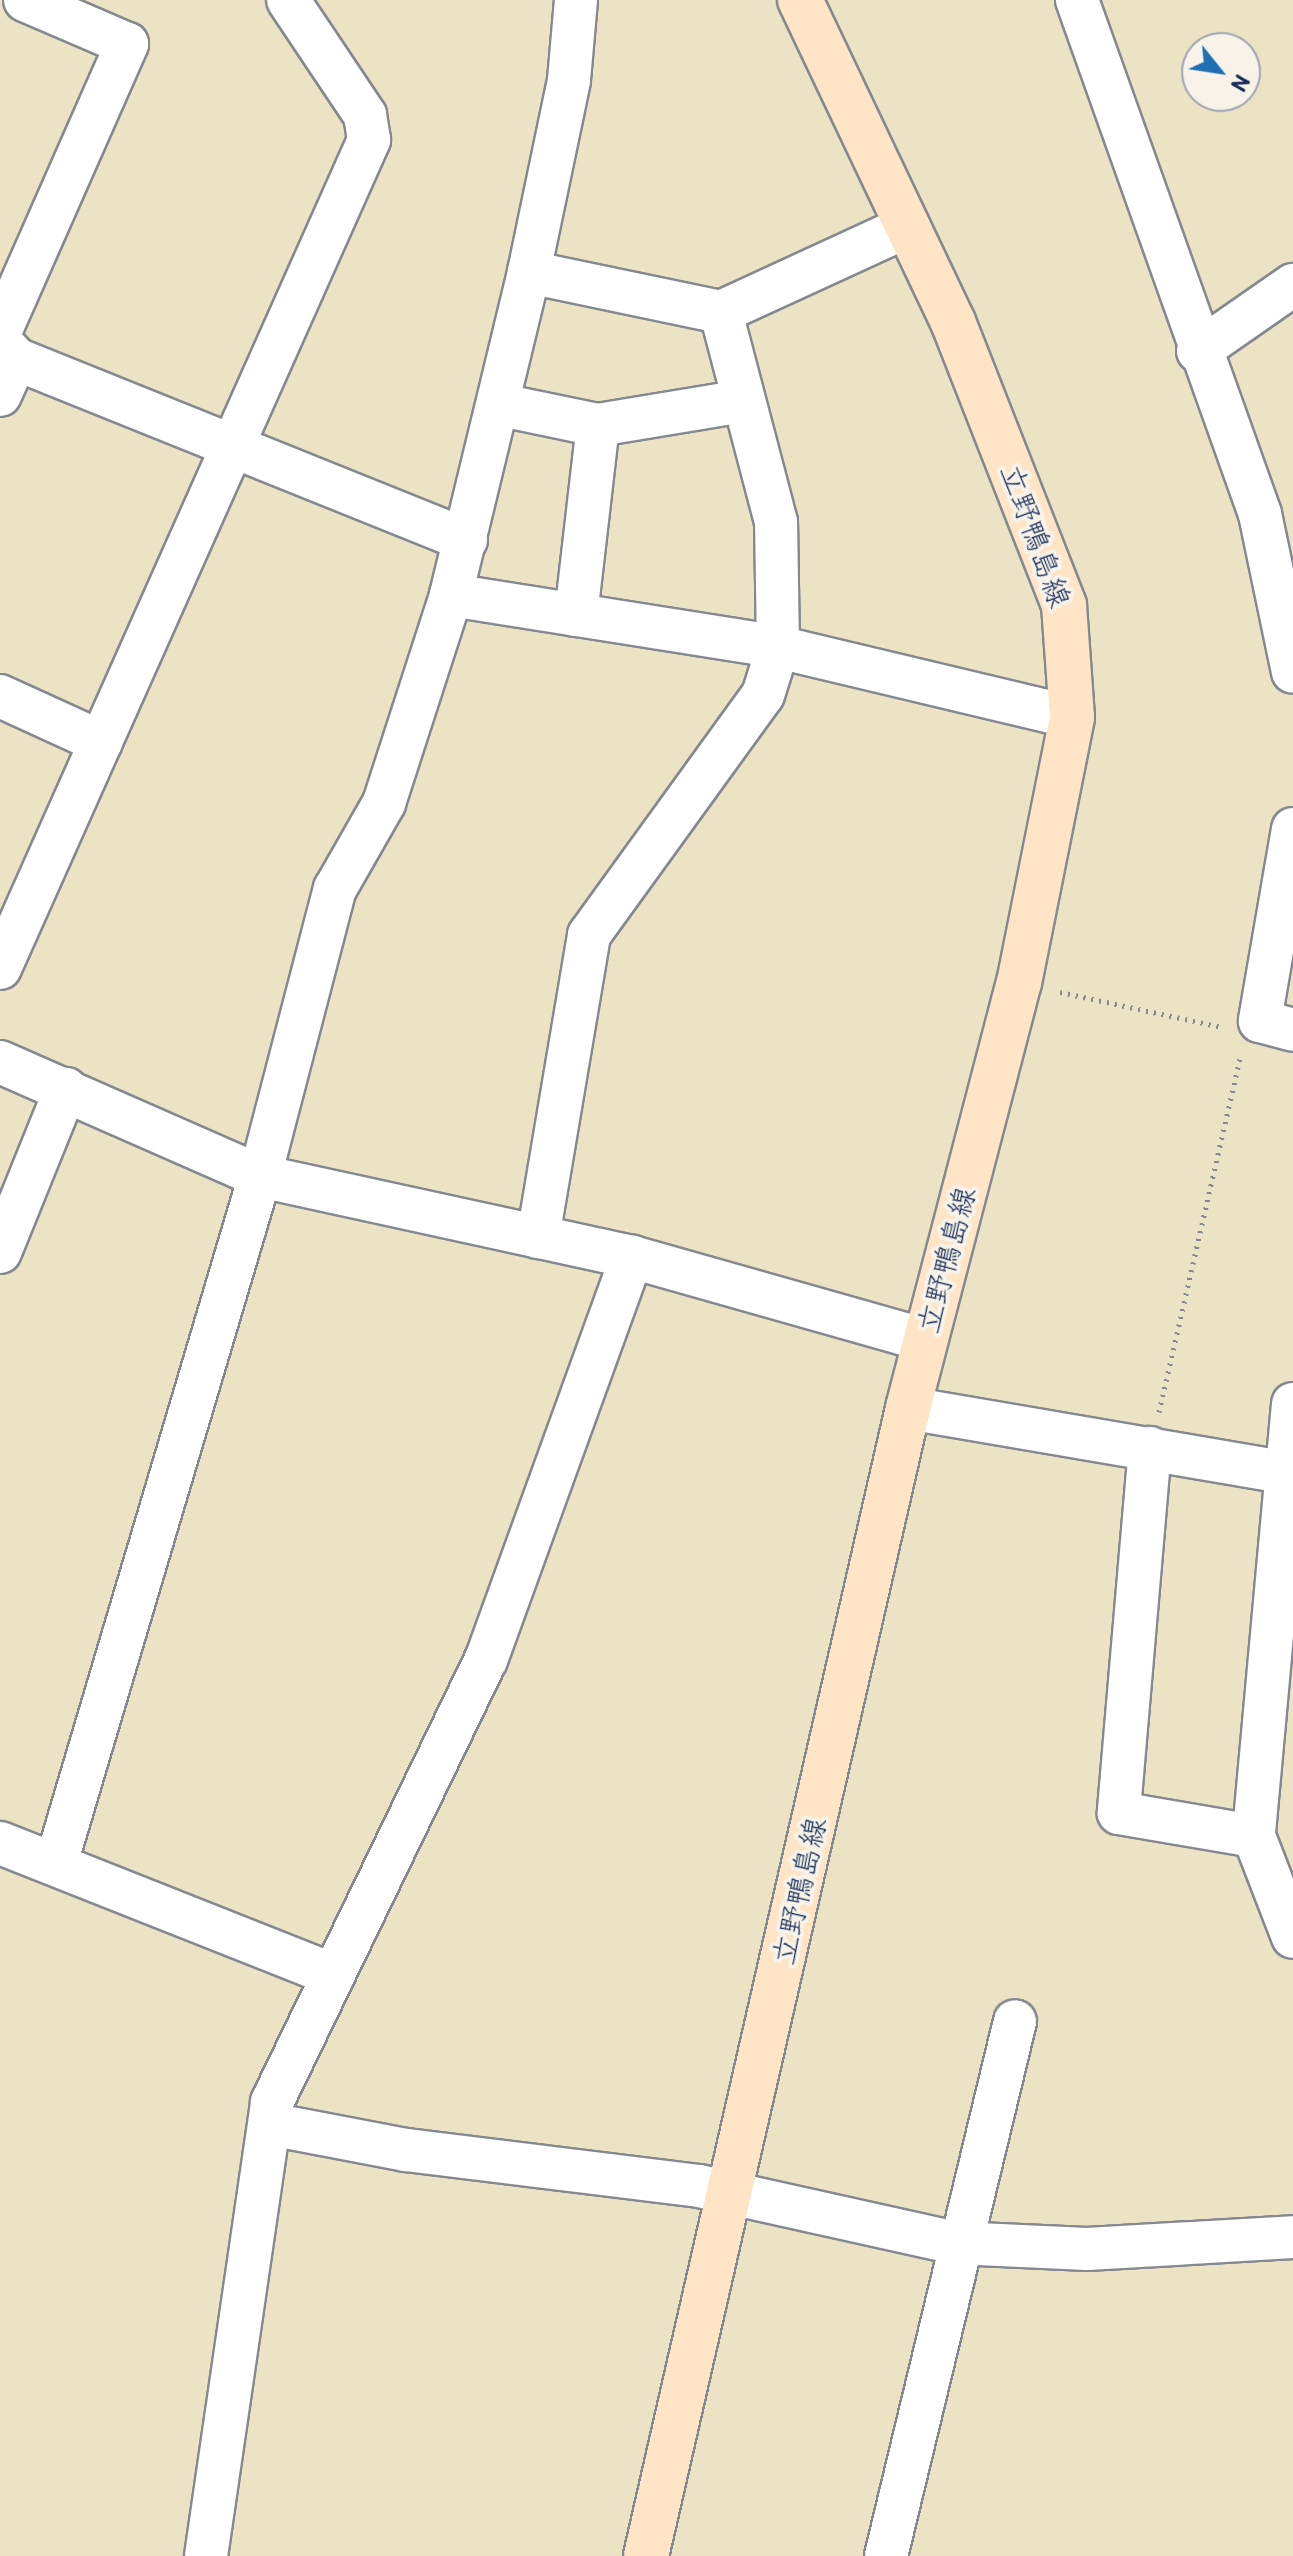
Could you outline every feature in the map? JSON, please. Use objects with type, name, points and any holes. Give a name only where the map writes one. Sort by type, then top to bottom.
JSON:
[{"type":"main road","name":"立野鴨島線","points":[[646,2556],[732,2195],[908,1408],[1019,983],[1072,717],[1064,605],[908,226],[800,0]]},
{"type":"street","points":[[25,0],[127,44],[4,357],[466,540]]},
{"type":"street","points":[[0,968],[369,140],[365,115],[288,0]]},
{"type":"street","points":[[57,1860],[260,1176],[335,889],[384,803],[451,595],[501,405],[529,272],[569,80],[576,0]]},
{"type":"street","points":[[1077,0],[1198,351],[1260,514],[1293,672]]},
{"type":"street","points":[[529,272],[721,312],[908,226]]},
{"type":"street","points":[[1198,351],[1293,285]]},
{"type":"street","points":[[538,1237],[589,935],[763,695],[778,647],[776,522],[721,312]]},
{"type":"street","points":[[501,405],[598,425],[743,401]]},
{"type":"street","points":[[576,615],[598,425]]},
{"type":"street","points":[[451,595],[778,647],[1072,717]]},
{"type":"street","points":[[0,696],[101,742]]},
{"type":"street","points":[[1267,1028],[1286,931],[1293,829]]},
{"type":"street","points":[[0,1062],[260,1176],[632,1257],[926,1340]]},
{"type":"street","points":[[0,1252],[66,1089]]},
{"type":"street","points":[[206,2556],[272,2102],[331,1974],[486,1660],[632,1257]]},
{"type":"street","points":[[1293,1404],[1290,1473],[1254,1836],[1293,1937]]},
{"type":"street","points":[[908,1408],[1290,1473]]},
{"type":"street","points":[[1150,1448],[1119,1813],[1254,1836]]},
{"type":"street","points":[[0,1843],[57,1860],[331,1974]]},
{"type":"street","points":[[886,2556],[956,2243],[1015,2021]]},
{"type":"street","points":[[270,2124],[732,2195],[956,2243],[1087,2249],[1293,2237]]},
{"type":"path","points":[[1019,983],[1267,1028],[1150,1448]]}]
